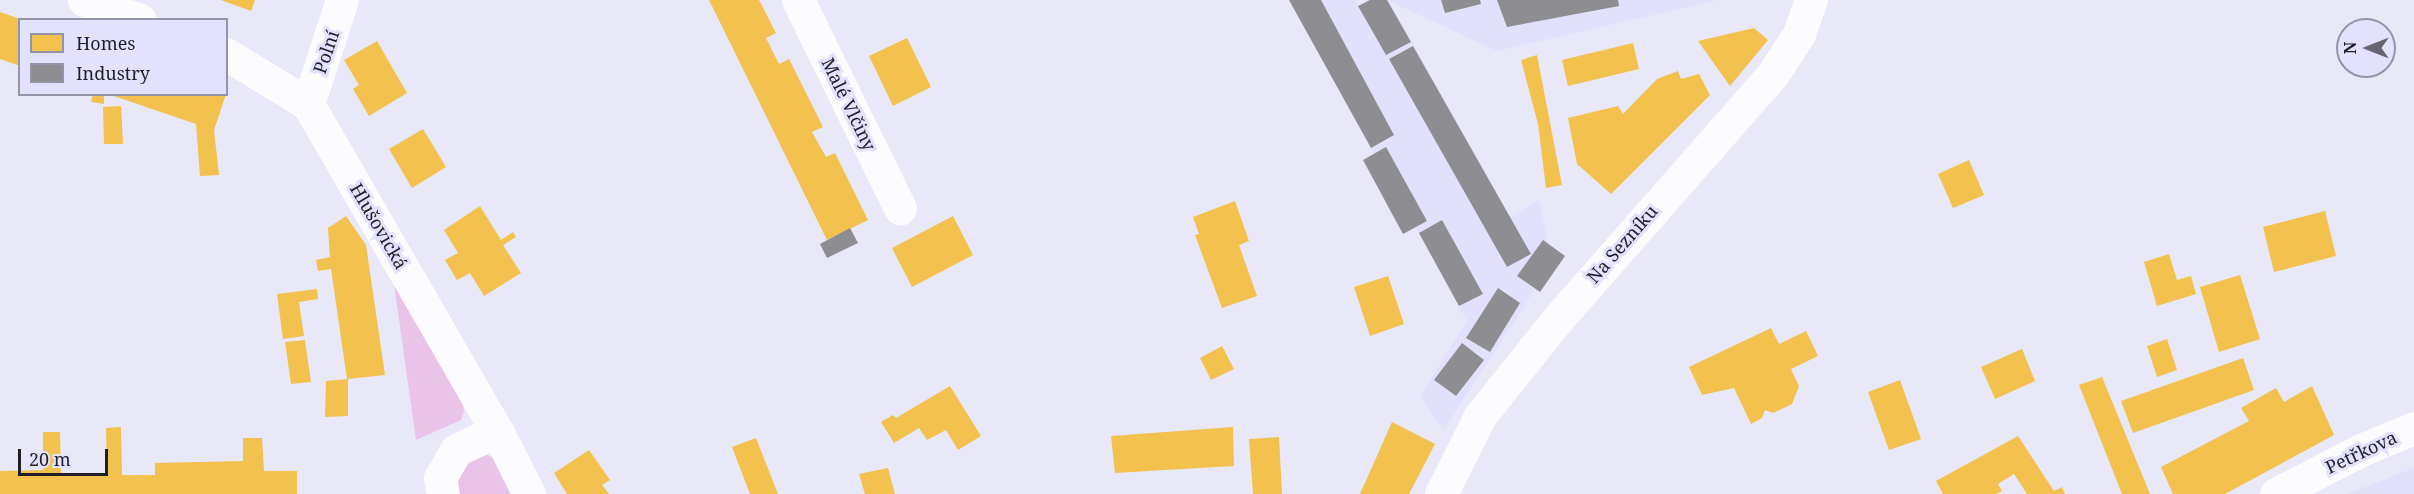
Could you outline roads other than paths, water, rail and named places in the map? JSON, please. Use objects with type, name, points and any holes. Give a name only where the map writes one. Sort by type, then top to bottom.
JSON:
[{"type":"street","points":[[84,0],[134,18]]},
{"type":"street","name":"Polní","points":[[308,104],[342,0]]},
{"type":"street","name":"Malé Vlčiny","points":[[798,0],[900,208]]},
{"type":"street","name":"Na Sezníku","points":[[1441,494],[1480,416],[1556,321],[1773,74],[1798,34],[1811,0]]},
{"type":"street","name":"Hlušovická","points":[[228,55],[308,104],[497,430],[529,494]]},
{"type":"street","name":"Petřkova","points":[[2276,494],[2344,458],[2414,428]]},
{"type":"street","points":[[443,494],[440,478],[456,450],[497,430]]}]
